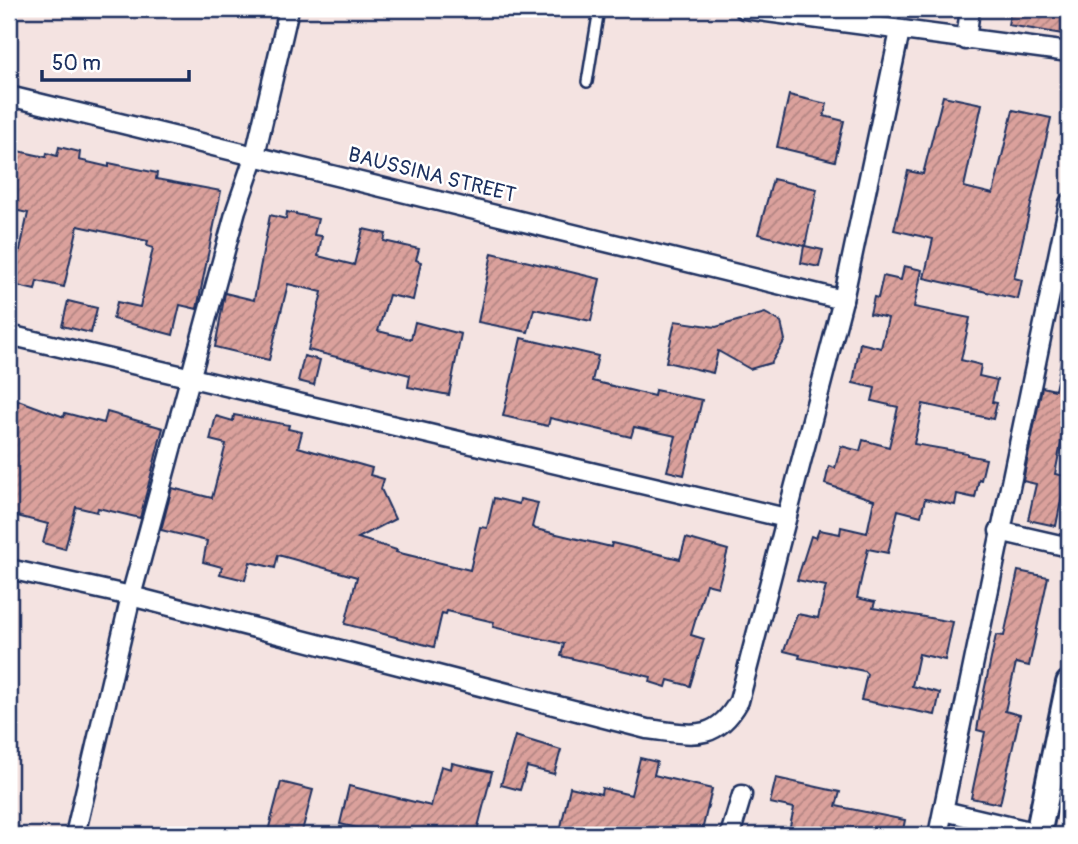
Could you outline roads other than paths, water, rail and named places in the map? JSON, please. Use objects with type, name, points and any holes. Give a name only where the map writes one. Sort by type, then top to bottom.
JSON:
[{"type":"main road","points":[[1038,834],[1069,683]]},
{"type":"street","points":[[75,835],[131,596],[236,210],[255,155],[289,9]]},
{"type":"street","points":[[744,9],[1069,52]]},
{"type":"street","points":[[966,40],[970,9]]},
{"type":"street","points":[[9,569],[131,596],[647,729],[704,733],[723,724],[739,701],[843,300],[900,31]]},
{"type":"street","name":"BAUSSINA STREET","points":[[9,96],[843,300]]},
{"type":"street","points":[[938,835],[1069,203]]},
{"type":"street","points":[[9,335],[786,518]]},
{"type":"street","points":[[999,531],[1069,547]]},
{"type":"street","points":[[730,835],[742,795]]},
{"type":"street","points":[[944,811],[1038,834]]},
{"type":"lane","points":[[587,82],[599,9]]}]
